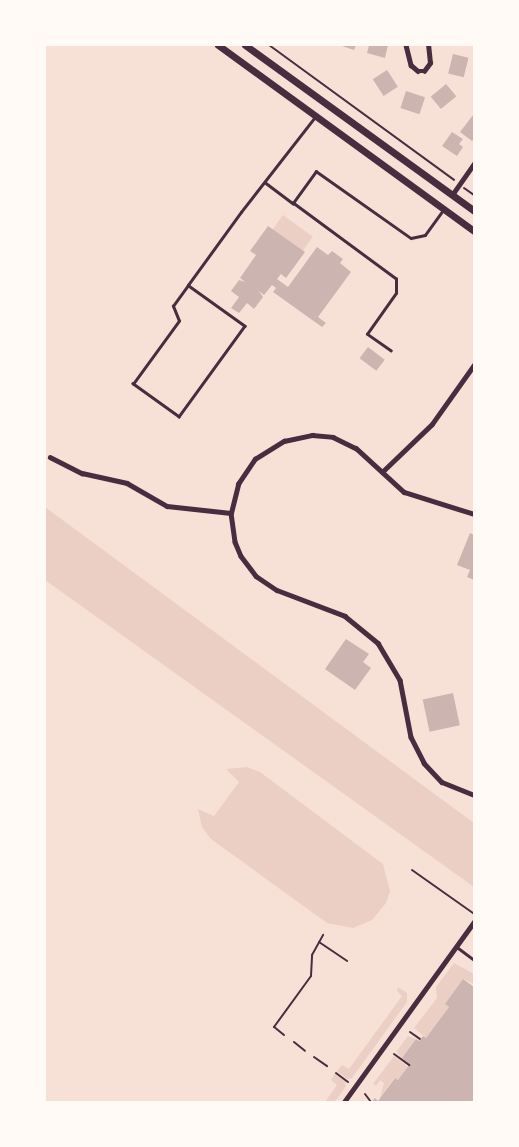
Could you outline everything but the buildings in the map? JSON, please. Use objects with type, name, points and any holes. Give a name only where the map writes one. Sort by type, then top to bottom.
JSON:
[{"type":"main road","points":[[218,45],[474,231]]},
{"type":"main road","points":[[245,45],[474,211]]},
{"type":"street","points":[[406,45],[412,64],[418,71],[424,71],[430,63],[428,45]]},
{"type":"street","points":[[452,195],[474,164]]},
{"type":"street","points":[[382,472],[432,424],[474,365]]},
{"type":"street","points":[[474,514],[419,499],[393,484],[363,453],[342,440],[322,435],[293,438],[274,445],[248,467],[238,484],[231,513],[235,542],[241,556],[256,576],[277,590],[345,616],[378,643],[400,680],[411,737],[424,764],[442,782],[474,795]]},
{"type":"street","points":[[50,457],[82,473],[127,483],[167,506],[231,513]]},
{"type":"street","points":[[344,1102],[474,922]]},
{"type":"lane","points":[[188,285],[245,326],[179,417],[133,384],[179,321],[173,306],[188,285],[266,184],[316,116]]},
{"type":"lane","points":[[293,203],[316,171],[411,238],[427,232],[444,209]]},
{"type":"lane","points":[[266,184],[396,279],[396,293],[367,334],[390,351]]},
{"type":"lane","points":[[457,947],[474,960]]},
{"type":"path","points":[[270,45],[474,195]]},
{"type":"path","points":[[412,870],[473,913]]},
{"type":"path","points":[[284,1035],[274,1027],[311,976],[312,955],[323,934]]},
{"type":"path","points":[[319,942],[346,961]]},
{"type":"path","points":[[410,1032],[420,1039]]},
{"type":"path","points":[[294,1042],[305,1050]]},
{"type":"path","points":[[394,1054],[409,1065]]},
{"type":"path","points":[[314,1057],[327,1066]]},
{"type":"path","points":[[336,1073],[348,1082]]},
{"type":"path","points":[[365,1094],[371,1102]]},
{"type":"shaded area","points":[[283,215],[313,237],[302,251],[272,230]]},
{"type":"shaded area","points":[[45,507],[474,823],[474,887],[45,580]]},
{"type":"shaded area","points":[[247,767],[260,772],[383,864],[390,891],[386,903],[372,920],[353,928],[327,923],[211,839],[202,827],[198,809],[214,816],[239,782],[226,769]]},
{"type":"shaded area","points":[[454,963],[474,974],[474,984],[463,979],[445,1004],[449,1007],[426,1038],[414,1028],[437,998],[436,987]]},
{"type":"shaded area","points":[[398,987],[407,993],[407,1002],[352,1078],[347,1079],[337,1071],[342,1065],[349,1069],[402,996],[397,991]]},
{"type":"shaded area","points":[[408,1036],[416,1039],[402,1058],[396,1052]]},
{"type":"shaded area","points":[[394,1056],[408,1067],[398,1080],[394,1078],[380,1098],[384,1083],[380,1080],[376,1086],[373,1084]]},
{"type":"shaded area","points":[[335,1073],[345,1081],[346,1086],[335,1102],[325,1102],[337,1085],[331,1080]]}]
